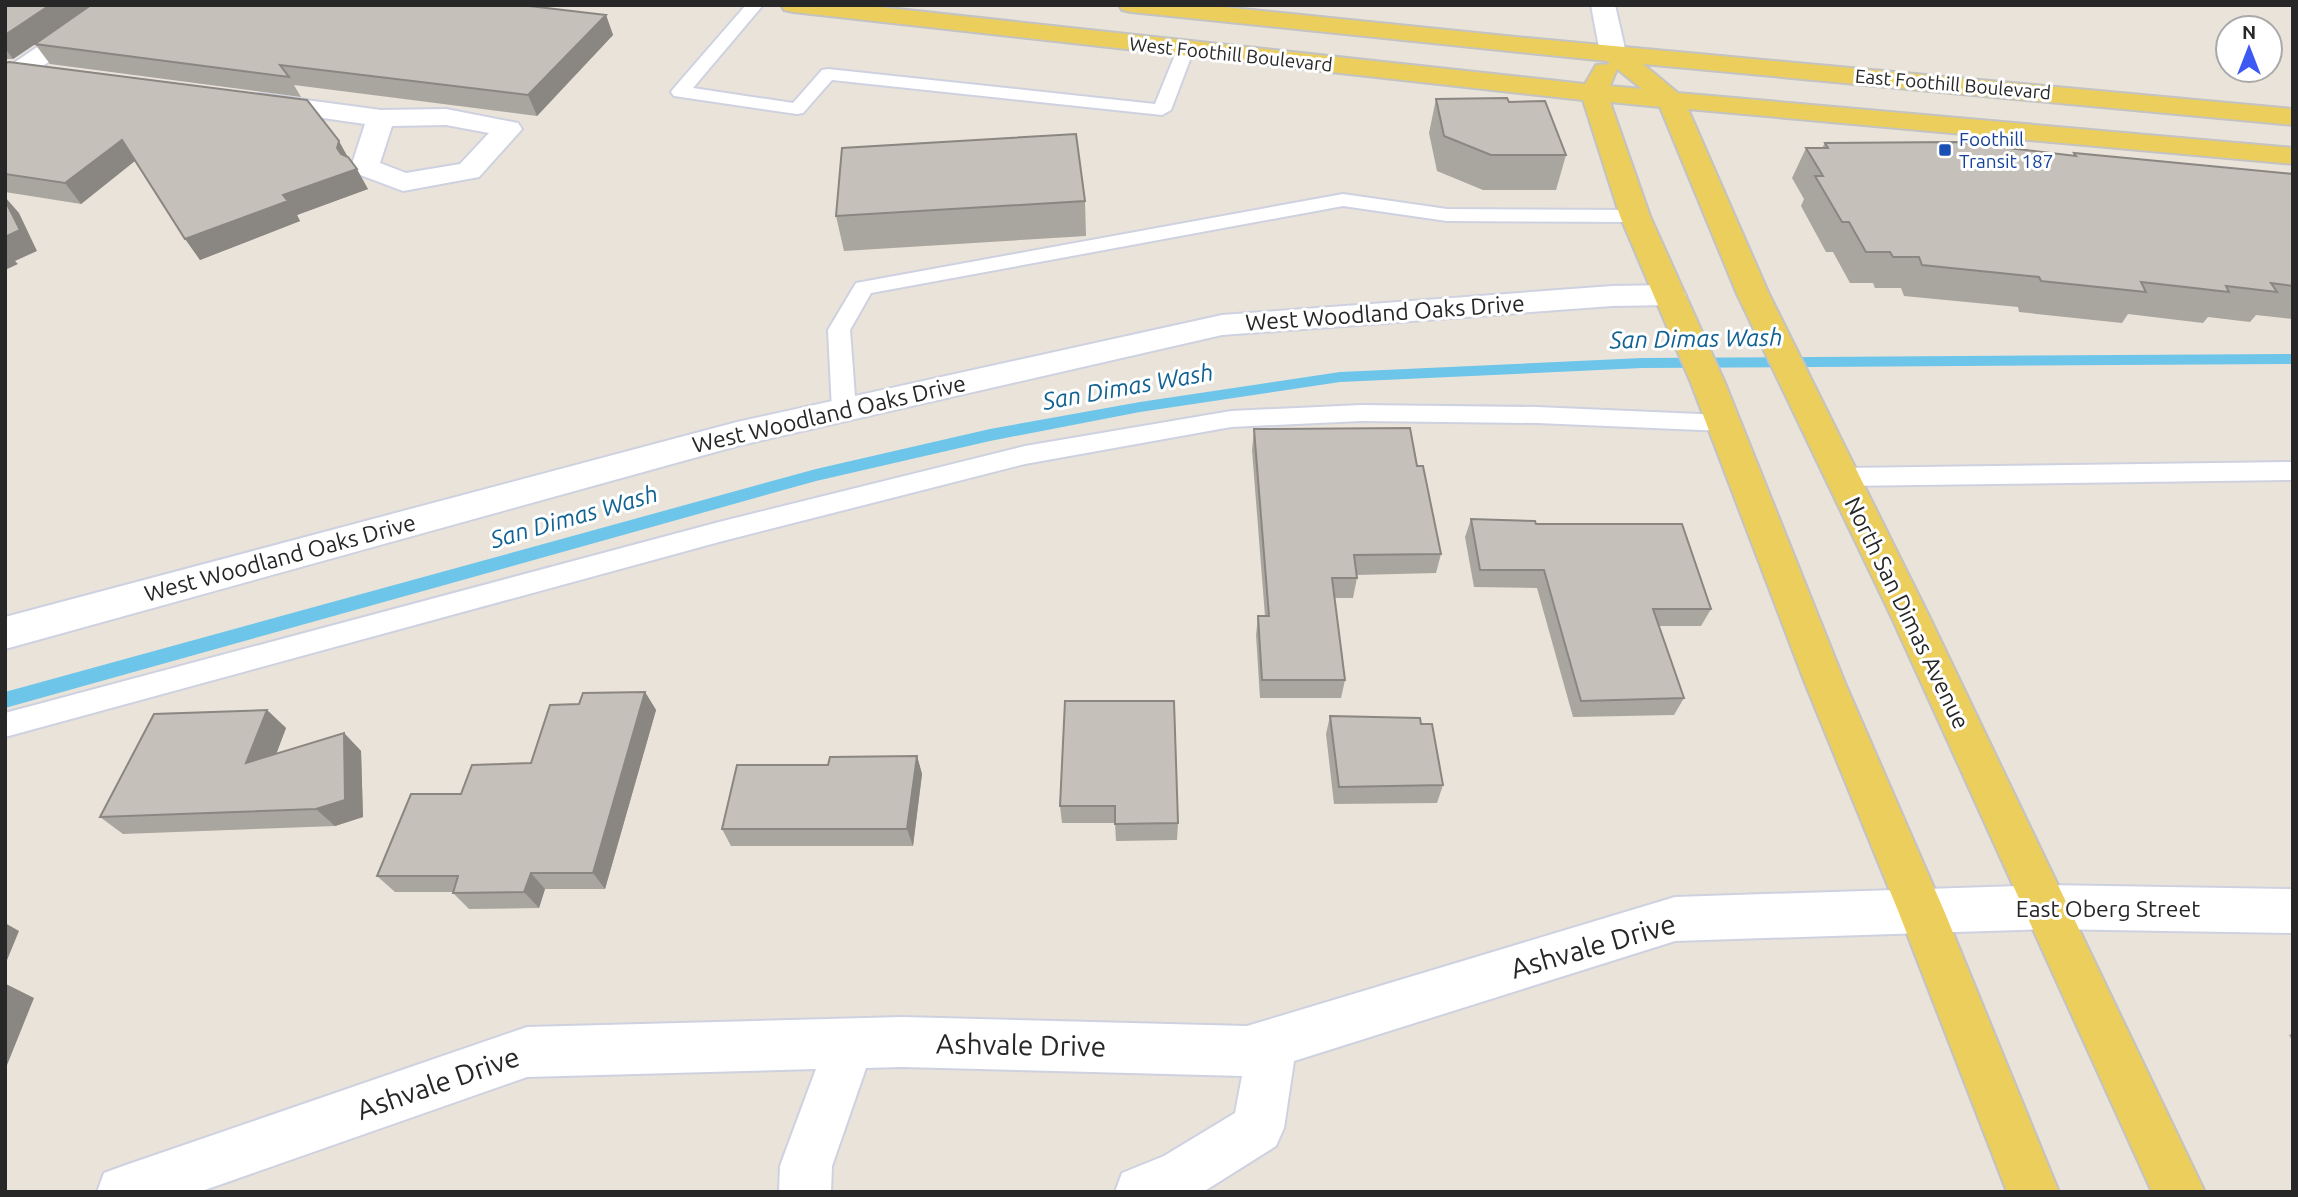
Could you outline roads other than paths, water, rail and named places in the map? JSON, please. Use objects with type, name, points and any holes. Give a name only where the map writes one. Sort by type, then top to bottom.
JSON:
[{"type":"main road","name":"West Foothill Boulevard","points":[[793,5],[1594,93],[1670,99]]},
{"type":"main road","name":"West Foothill Boulevard","points":[[1131,5],[1613,53]]},
{"type":"main road","points":[[1613,53],[1594,93],[1635,216],[1688,335],[1825,683],[1923,913],[2033,1192]]},
{"type":"main road","name":"North San Dimas Avenue","points":[[1613,53],[1670,99],[1771,333],[1910,616],[2179,1192]]},
{"type":"main road","name":"East Foothill Boulevard","points":[[1613,53],[2293,117]]},
{"type":"main road","name":"East Foothill Boulevard","points":[[1670,99],[2293,156]]},
{"type":"street","points":[[10,74],[115,5]]},
{"type":"street","points":[[1603,5],[1613,53]]},
{"type":"street","points":[[10,74],[60,76]]},
{"type":"street","points":[[234,99],[381,118]]},
{"type":"street","name":"West Woodland Oaks Drive","points":[[5,633],[737,433],[1222,325],[1612,296],[1670,295]]},
{"type":"street","name":"East Oberg Street","points":[[1923,913],[2046,907],[2293,911]]},
{"type":"street","name":"Ashvale Drive","points":[[123,1192],[527,1052],[902,1042],[1247,1051],[1675,919],[1923,913]]},
{"type":"street","points":[[805,1192],[806,1166],[850,1043]]},
{"type":"street","points":[[1141,1192],[1182,1175],[1258,1128],[1272,1043]]},
{"type":"lane","points":[[755,5],[680,92],[797,109],[828,74],[1162,110],[1185,49]]},
{"type":"lane","points":[[844,410],[839,330],[863,288],[1343,200],[1447,215],[1635,216]]},
{"type":"lane","points":[[5,725],[694,539],[1024,454],[1231,419],[1361,412],[1537,415],[1723,423]]},
{"type":"lane","points":[[1842,477],[2293,471]]},
{"type":"waterway","name":"San Dimas Wash","points":[[5,700],[816,475],[990,435],[1140,407],[1340,377],[1642,363],[2293,359]]},
{"type":"place","name":"Foothill Transit 187","points":[[1945,150]]}]
